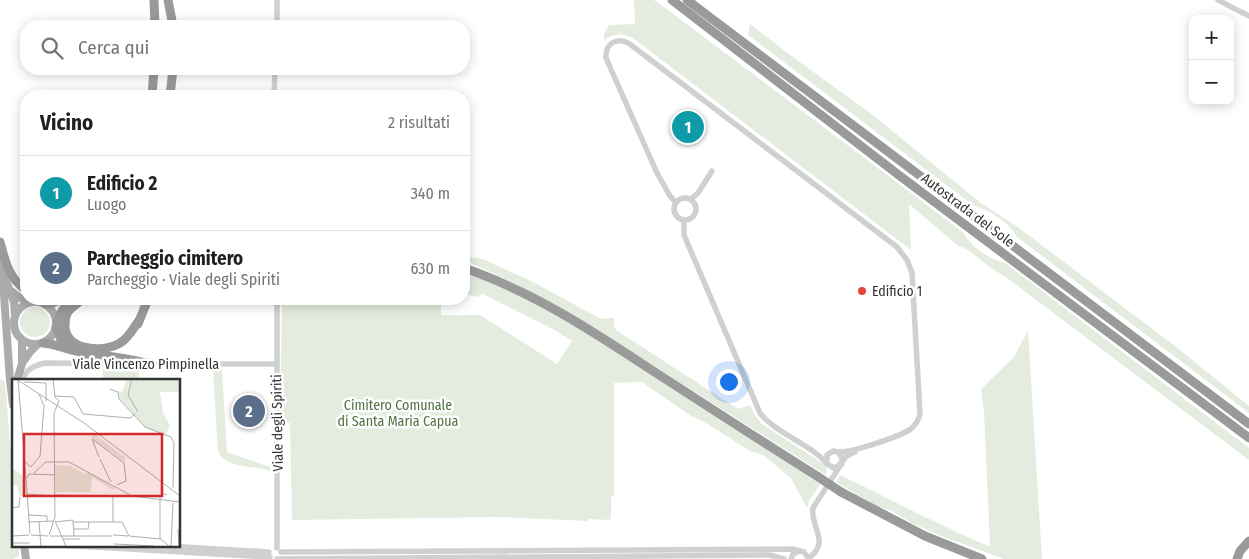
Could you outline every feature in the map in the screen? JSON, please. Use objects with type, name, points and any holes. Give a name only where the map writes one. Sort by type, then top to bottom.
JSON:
[{"type":"highway","points":[[154,0],[155,20]]},
{"type":"highway","points":[[168,0],[172,20]]},
{"type":"highway","name":"Autostrada del Sole","points":[[672,0],[900,176],[1249,438]]},
{"type":"highway","name":"Autostrada del Sole","points":[[687,0],[1249,424]]},
{"type":"highway","points":[[152,90],[154,75]]},
{"type":"highway","points":[[171,90],[172,75]]},
{"type":"highway","points":[[0,244],[10,275],[20,287]]},
{"type":"highway","points":[[470,270],[519,290],[554,309],[841,492],[925,536],[980,558]]},
{"type":"highway","points":[[67,348],[61,340],[56,325],[63,309],[69,305]]},
{"type":"highway","points":[[76,305],[67,314],[65,321],[66,333],[70,340],[76,344],[94,348],[113,346],[127,337],[140,319]]},
{"type":"highway","points":[[86,353],[110,351],[126,344],[133,336],[146,305]]},
{"type":"highway","points":[[40,344],[52,343],[86,353],[150,364]]},
{"type":"highway","points":[[86,353],[95,364]]},
{"type":"highway","points":[[1236,559],[1240,551],[1249,542]]},
{"type":"main road","points":[[0,244],[12,392]]},
{"type":"main road","points":[[2,269],[14,302],[14,327],[16,332],[27,343],[40,344]]},
{"type":"main road","points":[[11,291],[20,298]]},
{"type":"main road","points":[[15,315],[25,305]]},
{"type":"main road","points":[[17,379],[22,364],[30,352],[52,337],[56,325],[53,312],[45,305]]},
{"type":"main road","points":[[22,340],[22,364]]},
{"type":"main road","points":[[24,546],[26,559]]},
{"type":"street","points":[[277,0],[277,20]]},
{"type":"street","points":[[1218,0],[1249,16]]},
{"type":"street","points":[[676,203],[657,172],[606,58],[608,47],[614,41],[623,40],[631,45],[897,247],[907,260],[912,272],[920,414],[914,427],[858,449],[824,453],[813,451]]},
{"type":"street","points":[[274,90],[275,75]]},
{"type":"street","points":[[691,199],[712,171]]},
{"type":"street","points":[[681,199],[691,199],[696,205],[696,212],[691,219],[684,220],[675,213],[676,203],[681,199]]},
{"type":"street","points":[[684,220],[684,235],[760,413],[813,451],[828,465],[834,468],[841,465]]},
{"type":"street","name":"Viale degli Spiriti","points":[[277,305],[279,550]]},
{"type":"street","name":"Viale Vincenzo Pimpinella","points":[[23,379],[27,370],[36,365],[45,364],[277,364]]},
{"type":"street","points":[[273,557],[271,548],[279,550],[792,548],[804,552],[809,558],[817,550],[820,542],[813,516],[813,508],[845,458],[858,449]]},
{"type":"street","points":[[830,480],[826,458],[831,452]]},
{"type":"street","points":[[838,452],[842,458],[841,465]]},
{"type":"street","points":[[76,546],[273,557],[770,555],[784,559]]},
{"type":"street","points":[[161,546],[273,557],[280,556],[279,550]]},
{"type":"street","points":[[791,559],[793,554],[799,551]]},
{"type":"green space","points":[[634,0],[654,0],[676,16],[964,233],[981,252],[1005,263],[1249,448],[1249,460],[1003,275],[963,247],[957,245],[909,204],[911,250],[633,38],[618,35],[610,36],[604,41],[604,34],[609,25],[635,24]]},
{"type":"green space","points":[[750,24],[869,112],[981,203],[1019,228],[1175,346],[1249,406],[1249,413],[1017,237],[999,217],[974,206],[748,35]]},
{"type":"green space","points":[[470,257],[483,259],[535,283],[601,319],[614,318],[616,330],[738,409],[750,405],[762,424],[822,463],[827,469],[826,475],[588,324],[518,285],[470,263]]},
{"type":"green space","name":"Cimitero Comunale di Santa Maria Capua","points":[[470,276],[483,279],[531,301],[578,327],[821,483],[809,501],[807,508],[791,478],[763,455],[750,451],[706,423],[691,416],[642,382],[614,383],[614,496],[611,497],[611,518],[609,520],[589,519],[588,521],[498,517],[292,520],[290,423],[280,422],[282,305],[441,305],[441,315],[480,315],[557,364],[572,341],[551,328],[481,293],[480,297],[470,295]]},
{"type":"green space","points":[[35,307],[46,311],[50,322],[46,333],[35,337],[24,333],[20,322],[24,311]]},
{"type":"green space","points":[[1028,331],[1042,559],[1004,559],[941,536],[912,523],[892,511],[877,506],[836,482],[840,475],[990,546],[984,413],[981,389],[1013,358]]},
{"type":"green space","points":[[103,369],[139,369],[139,379],[103,379]]},
{"type":"green space","points":[[213,370],[222,370],[227,452],[270,467],[270,471],[228,462],[218,452]]},
{"type":"green space","points":[[0,379],[5,382],[12,466],[12,546],[19,546],[19,556],[13,559],[0,559]]},
{"type":"place","name":"Edificio 2","points":[[688,127]]},
{"type":"place","name":"Edificio 1","points":[[862,291]]},
{"type":"place","name":"Parcheggio cimitero","points":[[249,411]]}]
